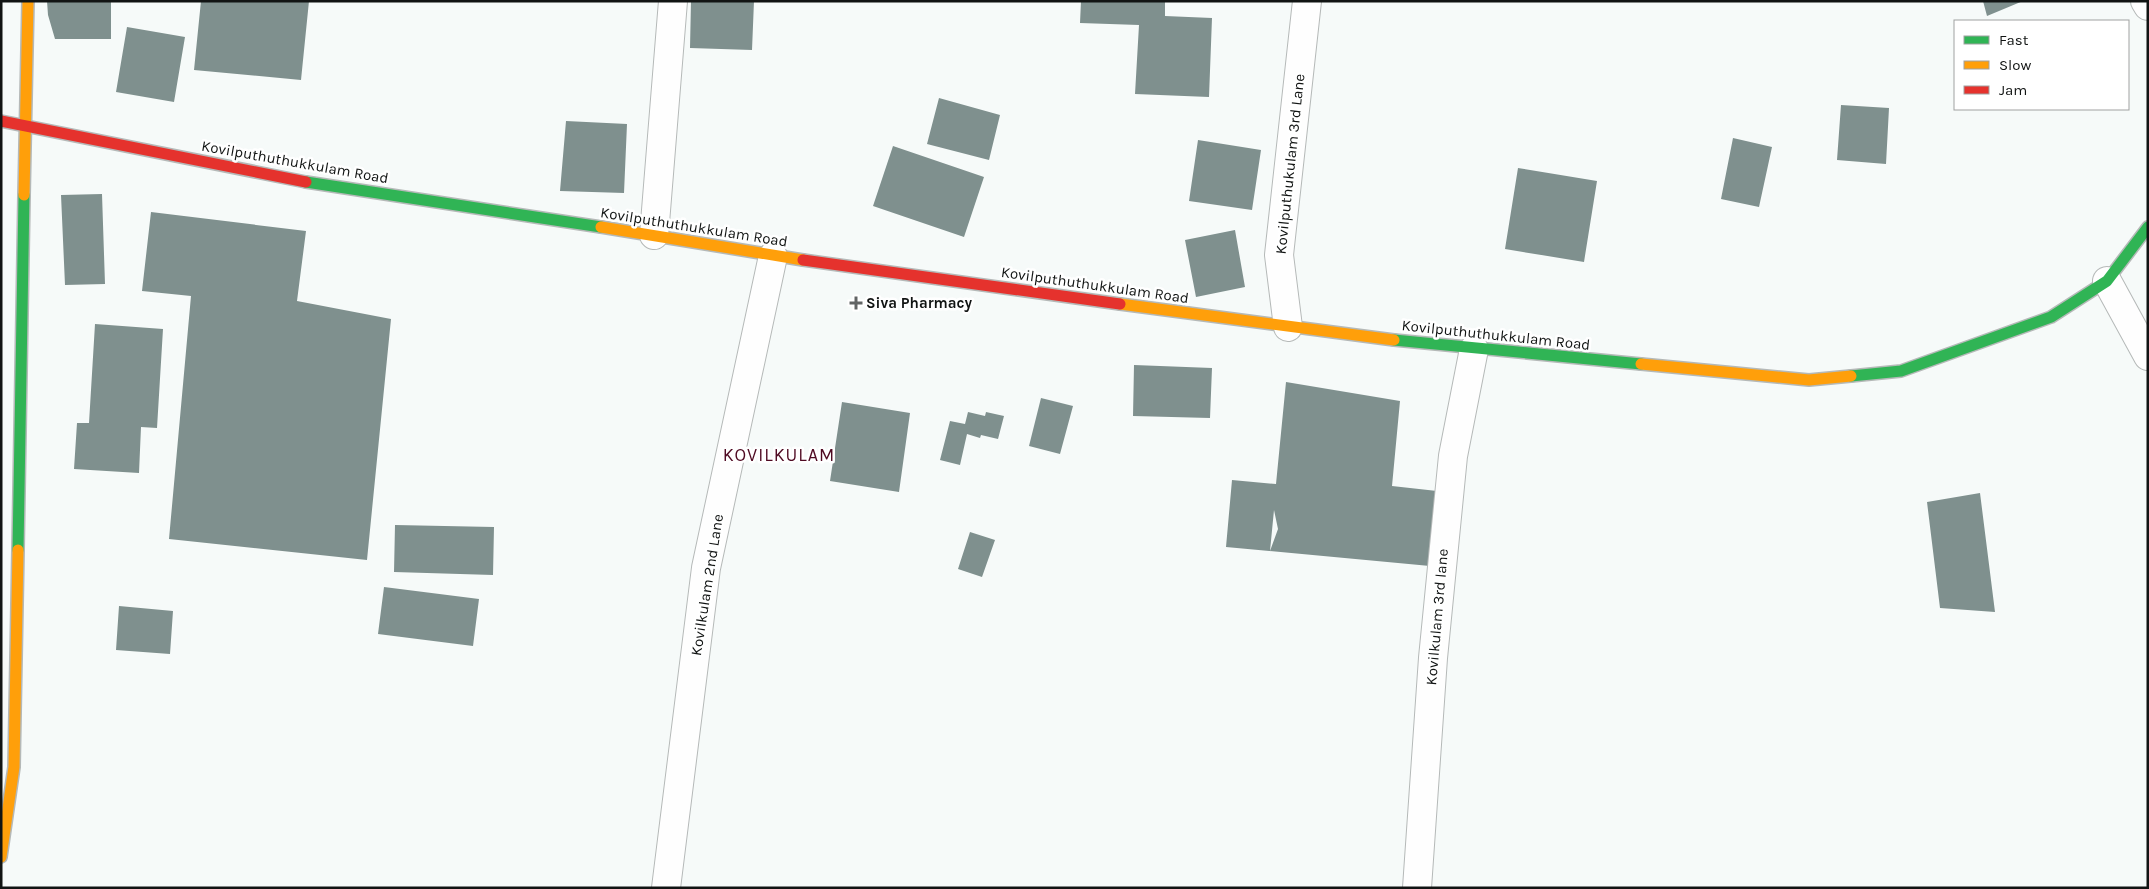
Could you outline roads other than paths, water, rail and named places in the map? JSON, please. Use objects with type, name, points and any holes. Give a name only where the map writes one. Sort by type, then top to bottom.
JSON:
[{"type":"street","points":[[1,856],[14,767],[28,1]]},
{"type":"street","points":[[654,235],[673,1]]},
{"type":"street","name":"Kovilputhukulam 3rd Lane","points":[[1288,327],[1279,255],[1306,1]]},
{"type":"street","points":[[2145,1],[2148,6]]},
{"type":"street","name":"Kovilputhuthukkulam Road","points":[[1,121],[293,180],[654,235],[773,256],[1288,327],[1474,349],[1809,380],[1901,371],[2051,317],[2106,281],[2148,228]]},
{"type":"street","name":"Kovilkulam 2nd Lane","points":[[666,888],[706,568],[773,256]]},
{"type":"street","points":[[2106,281],[2148,356]]},
{"type":"street","name":"Kovilkulam 3rd lane","points":[[1417,888],[1433,658],[1453,456],[1474,349]]},
{"type":"place","name":"Siva Pharmacy","points":[[856,303]]},
{"type":"district","name":"KOVILKULAM","points":[[779,455]]}]
